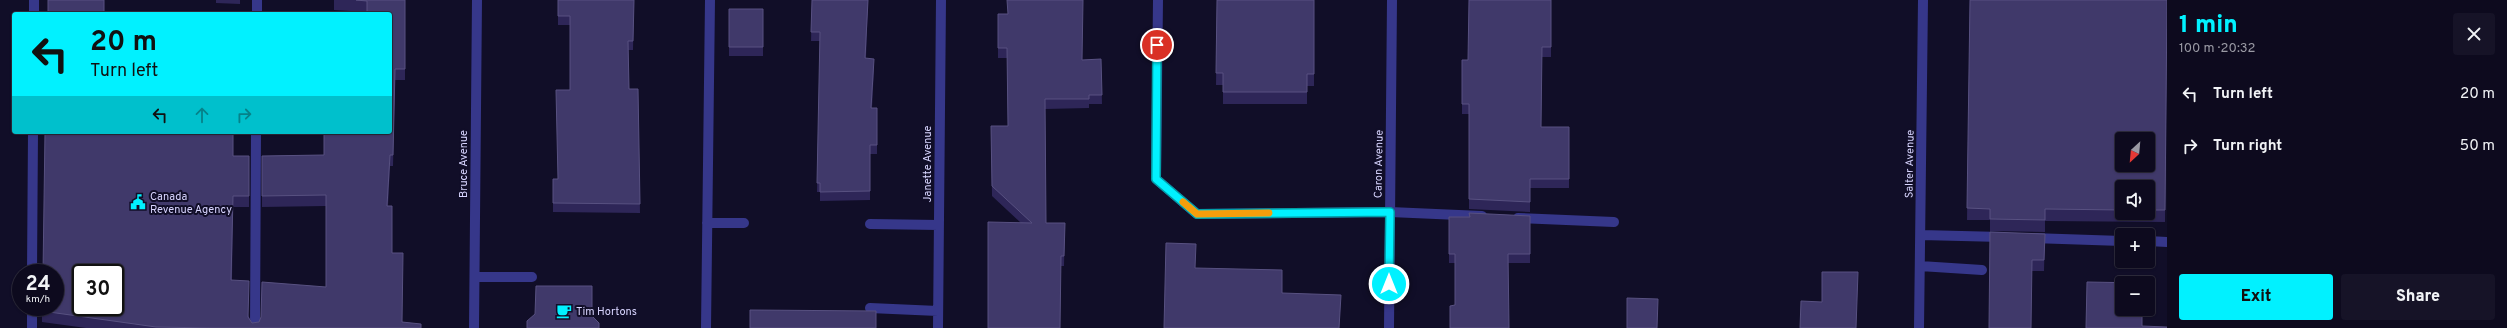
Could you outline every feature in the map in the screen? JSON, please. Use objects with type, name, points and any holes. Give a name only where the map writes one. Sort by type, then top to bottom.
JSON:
[{"type":"street","points":[[34,0],[34,12]]},
{"type":"street","points":[[257,0],[257,12]]},
{"type":"street","name":"Bruce Avenue","points":[[474,328],[477,0]]},
{"type":"street","points":[[706,328],[710,0]]},
{"type":"street","name":"Janette Avenue","points":[[938,328],[940,0]]},
{"type":"street","points":[[1158,0],[1156,179],[1197,214],[1390,212],[1614,222]]},
{"type":"street","name":"Caron Avenue","points":[[1389,328],[1392,0]]},
{"type":"street","name":"Salter Avenue","points":[[1920,328],[1923,0]]},
{"type":"street","points":[[32,264],[33,134]]},
{"type":"street","points":[[255,328],[256,134]]},
{"type":"street","points":[[707,223],[744,223]]},
{"type":"street","points":[[870,224],[939,225]]},
{"type":"street","points":[[1921,235],[2115,241]]},
{"type":"street","points":[[2155,241],[2167,242]]},
{"type":"street","points":[[1920,266],[1982,270]]},
{"type":"street","points":[[475,276],[532,277]]},
{"type":"street","points":[[870,308],[938,311]]},
{"type":"street","points":[[32,316],[32,328]]},
{"type":"building","points":[[48,0],[104,0],[104,12],[48,12]]},
{"type":"building","points":[[356,0],[405,0],[405,69],[395,69],[393,155],[390,155],[387,206],[392,206],[392,253],[403,253],[402,322],[421,324],[421,328],[156,327],[78,316],[124,316],[124,264],[72,264],[72,315],[64,314],[64,264],[43,264],[45,134],[233,134],[233,156],[249,156],[249,196],[233,196],[231,280],[249,281],[248,317],[252,323],[259,322],[261,317],[262,282],[326,287],[326,195],[262,196],[262,156],[324,155],[324,134],[392,134],[392,12],[367,12],[367,1]]},
{"type":"building","points":[[558,0],[634,0],[633,41],[628,41],[629,89],[638,89],[640,204],[553,203],[553,179],[558,179],[556,90],[570,90],[570,16],[558,16]]},
{"type":"building","points":[[812,0],[868,0],[865,58],[874,59],[871,108],[877,108],[877,145],[870,145],[870,191],[820,192],[820,183],[817,183],[820,32],[811,32]]},
{"type":"building","points":[[1007,0],[1083,0],[1082,60],[1101,59],[1102,95],[1089,95],[1089,99],[1045,99],[1046,223],[1065,223],[1064,256],[1061,256],[1060,328],[988,328],[988,222],[1032,223],[992,186],[991,126],[1008,126],[1007,48],[998,48],[998,14],[1008,14]]},
{"type":"building","points":[[1217,0],[1314,0],[1314,74],[1307,74],[1307,92],[1223,92],[1223,73],[1216,73]]},
{"type":"building","points":[[1469,0],[1551,0],[1551,47],[1542,47],[1541,127],[1569,127],[1569,179],[1530,179],[1530,202],[1469,199],[1469,104],[1462,104],[1462,60],[1468,60]]},
{"type":"building","points":[[1970,0],[2167,0],[2165,210],[2155,210],[2155,180],[2115,180],[2115,210],[2045,209],[2045,220],[1990,219],[1990,209],[1967,208]]},
{"type":"building","points":[[729,9],[763,9],[763,47],[729,47]]},
{"type":"building","points":[[1469,213],[1530,216],[1530,254],[1508,254],[1509,328],[1450,328],[1450,306],[1455,305],[1455,254],[1449,254],[1449,217],[1470,217]]},
{"type":"building","points":[[1990,232],[2045,234],[2044,260],[2032,260],[2031,328],[1989,328]]},
{"type":"building","points":[[1166,243],[1196,244],[1195,268],[1282,270],[1282,293],[1341,295],[1339,328],[1164,328]]},
{"type":"building","points":[[1822,272],[1858,272],[1856,328],[1800,328],[1801,301],[1822,302]]},
{"type":"building","points":[[2087,282],[2115,283],[2115,316],[2142,316],[2142,326],[2167,327],[2167,328],[2086,328]]},
{"type":"building","name":"Tim Hortons","points":[[536,286],[592,286],[592,316],[599,323],[599,328],[527,328],[527,321],[535,314]]},
{"type":"building","points":[[1627,298],[1658,299],[1657,328],[1627,328]]},
{"type":"building","points":[[750,310],[876,311],[876,328],[750,328]]},
{"type":"slow traffic","points":[[1183,202],[1197,214],[1269,213]]},
{"type":"place","name":"Canada Revenue Agency","points":[[138,202]]},
{"type":"place","name":"Tim Hortons","points":[[564,311]]},
{"type":"route","points":[[1157,45],[1156,179],[1197,214],[1390,212],[1389,284]]}]
